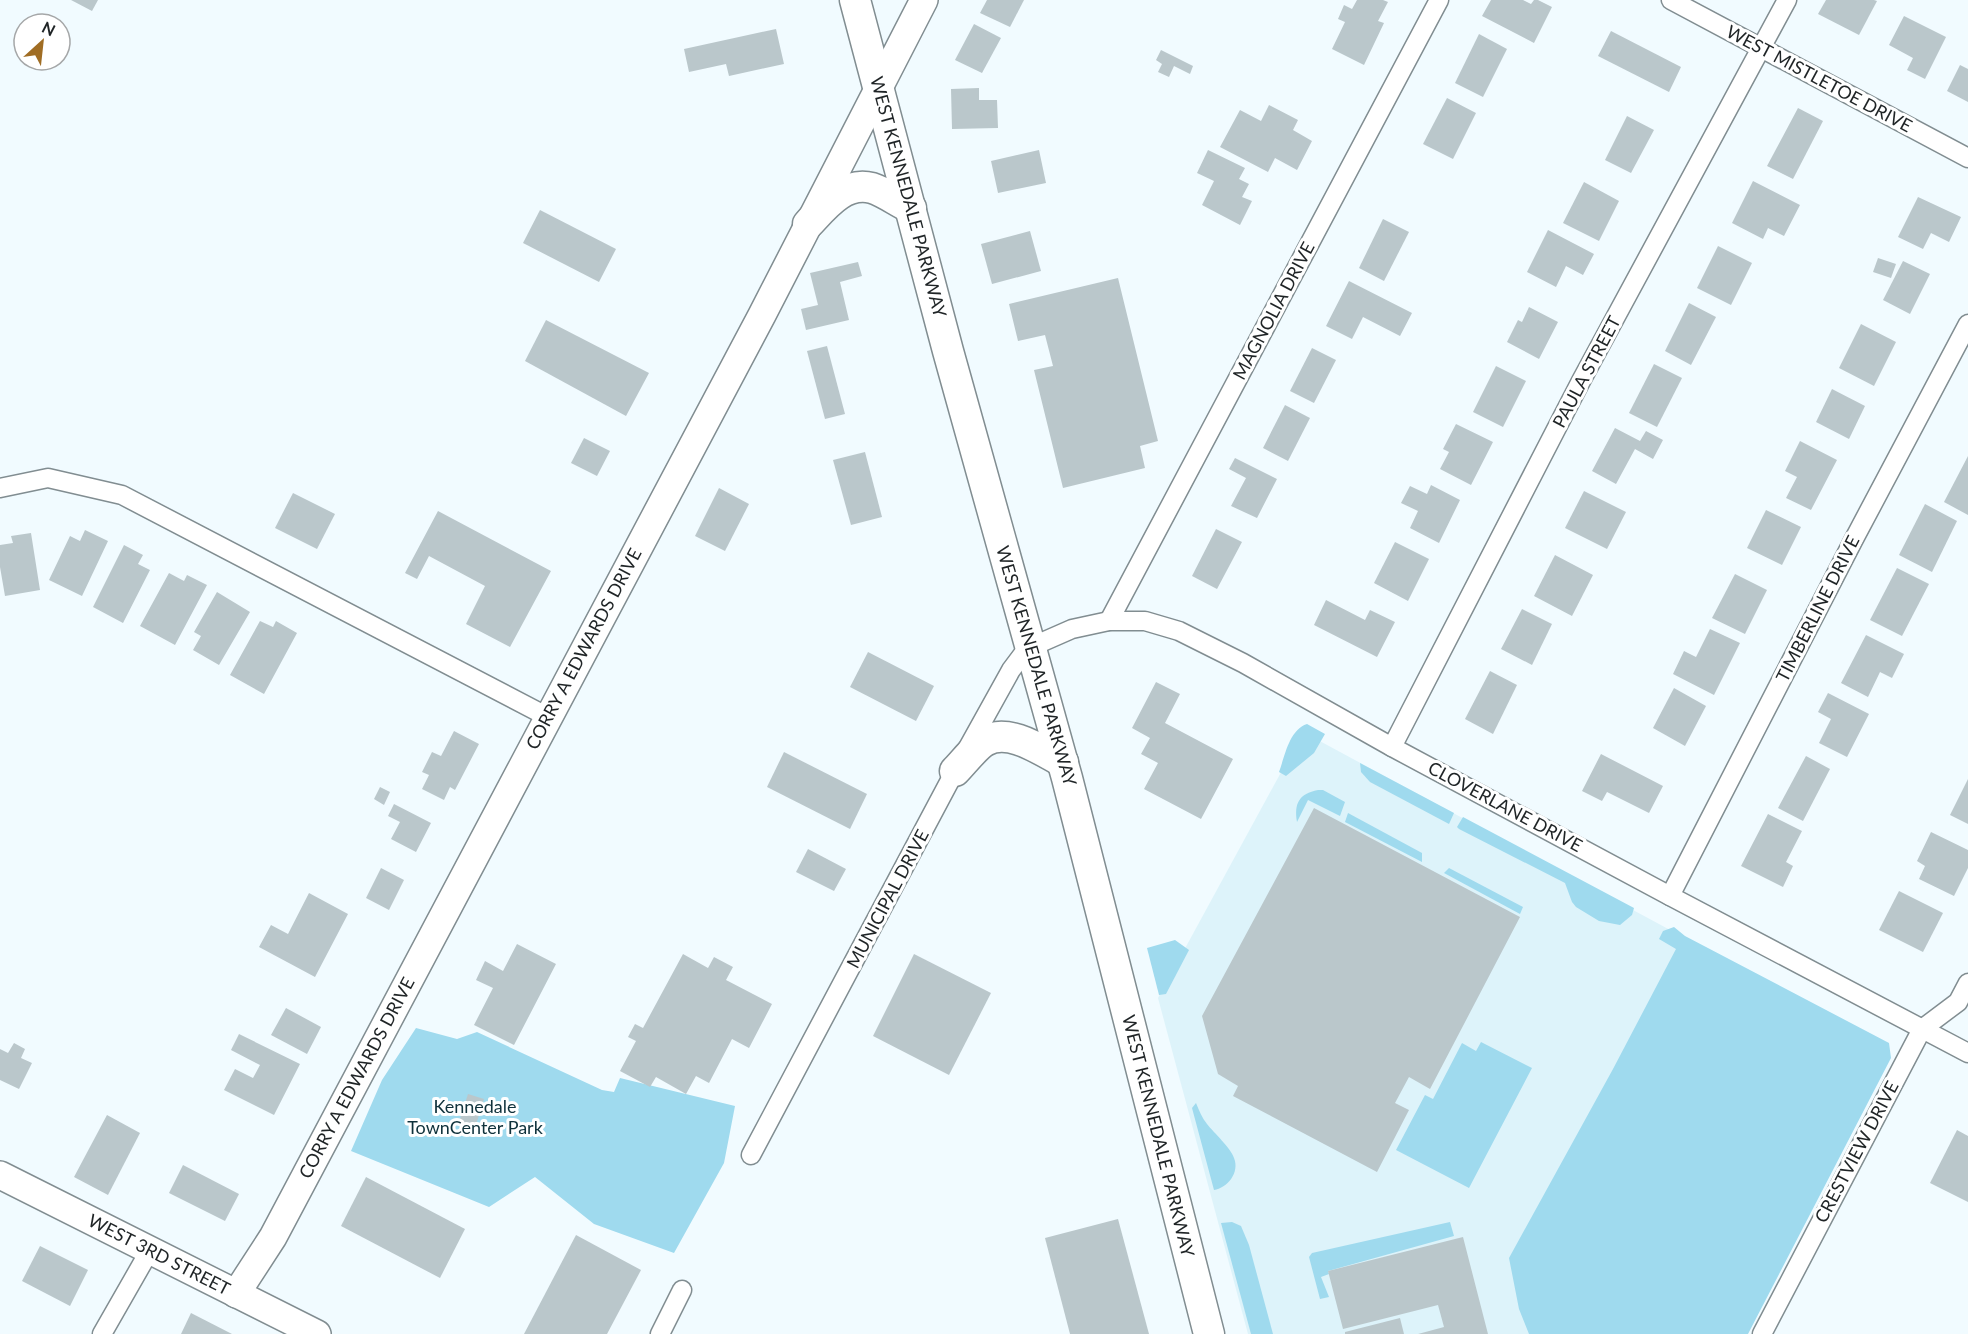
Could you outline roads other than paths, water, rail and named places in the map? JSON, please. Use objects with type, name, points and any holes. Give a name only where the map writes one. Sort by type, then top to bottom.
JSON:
[{"type":"main road","name":"WEST KENNEDALE PARKWAY","points":[[855,0],[1063,762],[1209,1334]]},
{"type":"main road","points":[[808,224],[830,200],[850,187],[871,188],[910,208]]},
{"type":"main road","points":[[955,771],[985,741],[1005,737],[1023,741],[1063,762]]},
{"type":"street","name":"CORRY A EDWARDS DRIVE","points":[[237,1294],[273,1236],[924,0]]},
{"type":"street","name":"MAGNOLIA DRIVE","points":[[1109,621],[1439,0]]},
{"type":"street","name":"WEST MISTLETOE DRIVE","points":[[1671,0],[1968,158]]},
{"type":"street","name":"PAULA STREET","points":[[1392,747],[1581,381],[1787,0]]},
{"type":"street","name":"TIMBERLINE DRIVE","points":[[1670,896],[1968,324]]},
{"type":"street","points":[[0,488],[48,478],[122,495],[548,717]]},
{"type":"street","name":"CLOVERLANE DRIVE","points":[[1031,647],[1072,629],[1109,621],[1145,621],[1179,631],[1243,663],[1392,747],[1670,896],[1968,1053]]},
{"type":"street","name":"MUNICIPAL DRIVE","points":[[751,1155],[955,771],[1011,670],[1031,647]]},
{"type":"street","name":"CRESTVIEW DRIVE","points":[[1762,1334],[1922,1029],[1958,1002],[1968,983]]},
{"type":"street","name":"WEST 3RD STREET","points":[[0,1175],[317,1334]]},
{"type":"street","points":[[102,1334],[150,1250]]},
{"type":"street","points":[[660,1334],[682,1290]]},
{"type":"park label","name":"Kennedale TownCenter Park","points":[[475,1117]]}]
